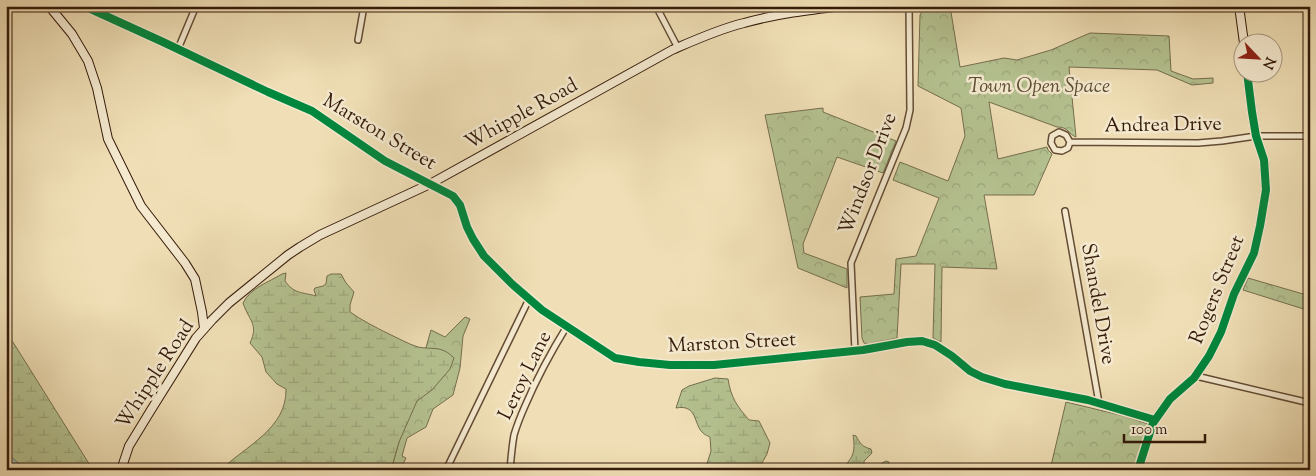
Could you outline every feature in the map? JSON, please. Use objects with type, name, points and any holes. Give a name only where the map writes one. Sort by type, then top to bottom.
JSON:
[{"type":"main road","points":[[49,6],[72,34],[88,61],[97,88],[108,139],[141,206],[196,280],[204,328]]},
{"type":"main road","name":"Whipple Road","points":[[121,470],[129,446],[204,328],[229,303],[300,247],[351,220],[430,184],[678,48],[742,23],[796,12],[842,6]]},
{"type":"main road","points":[[1239,6],[1243,32]]},
{"type":"main road","name":"Rogers Street","points":[[1138,470],[1155,420],[1170,398],[1196,376],[1209,356],[1234,294],[1254,253],[1266,190],[1264,160],[1256,136],[1247,82]]},
{"type":"street","name":"Marston Street","points":[[84,6],[312,111],[385,160],[453,196],[460,205],[466,227],[484,256],[542,310],[615,358],[670,365],[714,365],[855,351],[922,341],[935,345],[970,371],[982,377],[1005,384],[1088,400],[1155,420]]},
{"type":"street","points":[[178,49],[196,6]]},
{"type":"street","points":[[358,40],[364,6]]},
{"type":"street","points":[[656,6],[678,48]]},
{"type":"street","name":"Windsor Drive","points":[[855,351],[851,263],[906,128],[910,110],[909,6]]},
{"type":"street","name":"Andrea Drive","points":[[1070,142],[1198,143],[1256,136],[1310,136]]},
{"type":"street","name":"Shandel Drive","points":[[1065,211],[1099,403]]},
{"type":"street","points":[[446,470],[529,299]]},
{"type":"street","name":"Leroy Lane","points":[[510,470],[511,453],[518,423],[533,387],[567,326]]},
{"type":"street","points":[[1196,376],[1310,402]]},
{"type":"green space","name":"Town Open Space","points":[[950,6],[960,67],[1004,58],[1017,60],[1051,50],[1090,33],[1169,36],[1171,71],[1193,79],[1213,78],[1213,83],[1192,85],[1157,70],[1069,67],[1076,137],[1064,128],[989,102],[998,159],[1047,147],[1052,154],[1034,195],[984,195],[997,269],[942,267],[941,342],[933,338],[935,264],[901,264],[897,338],[868,344],[864,343],[862,338],[860,297],[894,294],[896,259],[916,256],[939,198],[893,180],[900,162],[948,181],[965,136],[961,108],[918,86],[920,15],[924,8]]},
{"type":"green space","points":[[823,108],[823,112],[896,141],[883,173],[837,157],[803,244],[804,253],[847,269],[847,288],[798,268],[765,115]]},
{"type":"green space","points":[[286,273],[285,281],[288,285],[299,292],[316,296],[315,288],[326,284],[327,276],[341,274],[354,292],[350,312],[411,344],[418,347],[445,351],[454,358],[450,369],[432,390],[417,401],[399,442],[391,470],[221,470],[263,436],[280,415],[284,403],[286,389],[277,384],[266,372],[262,357],[250,343],[254,331],[243,303],[255,289]]},
{"type":"green space","points":[[1248,278],[1310,296],[1310,311],[1243,290]]},
{"type":"green space","points":[[465,317],[470,319],[463,336],[460,368],[453,395],[433,409],[426,427],[407,438],[402,456],[406,458],[403,464],[406,470],[391,470],[431,330],[445,337]]},
{"type":"green space","points":[[6,331],[93,470],[26,470],[6,452]]},
{"type":"green space","points":[[715,378],[728,379],[733,397],[738,406],[749,420],[759,421],[770,443],[767,454],[758,470],[705,470],[711,451],[710,437],[700,429],[692,412],[688,409],[676,408],[682,390]]},
{"type":"green space","points":[[1066,402],[1124,416],[1148,424],[1133,470],[1050,470]]},
{"type":"green space","points":[[853,435],[856,436],[863,446],[871,449],[872,453],[864,461],[864,467],[878,469],[886,461],[889,462],[888,470],[843,470],[853,454]]},
{"type":"water","points":[[6,452],[26,470],[6,470]]},
{"type":"cycle path","points":[[84,6],[312,111],[385,161],[453,196],[460,205],[467,227],[484,256],[542,310],[615,358],[670,365],[714,365],[863,350],[922,341],[935,345],[970,371],[982,377],[1005,384],[1088,400],[1155,420]]},
{"type":"cycle path","points":[[1138,470],[1153,423],[1170,399],[1194,378],[1209,356],[1221,332],[1234,294],[1254,253],[1266,190],[1264,160],[1256,136],[1248,82]]}]
